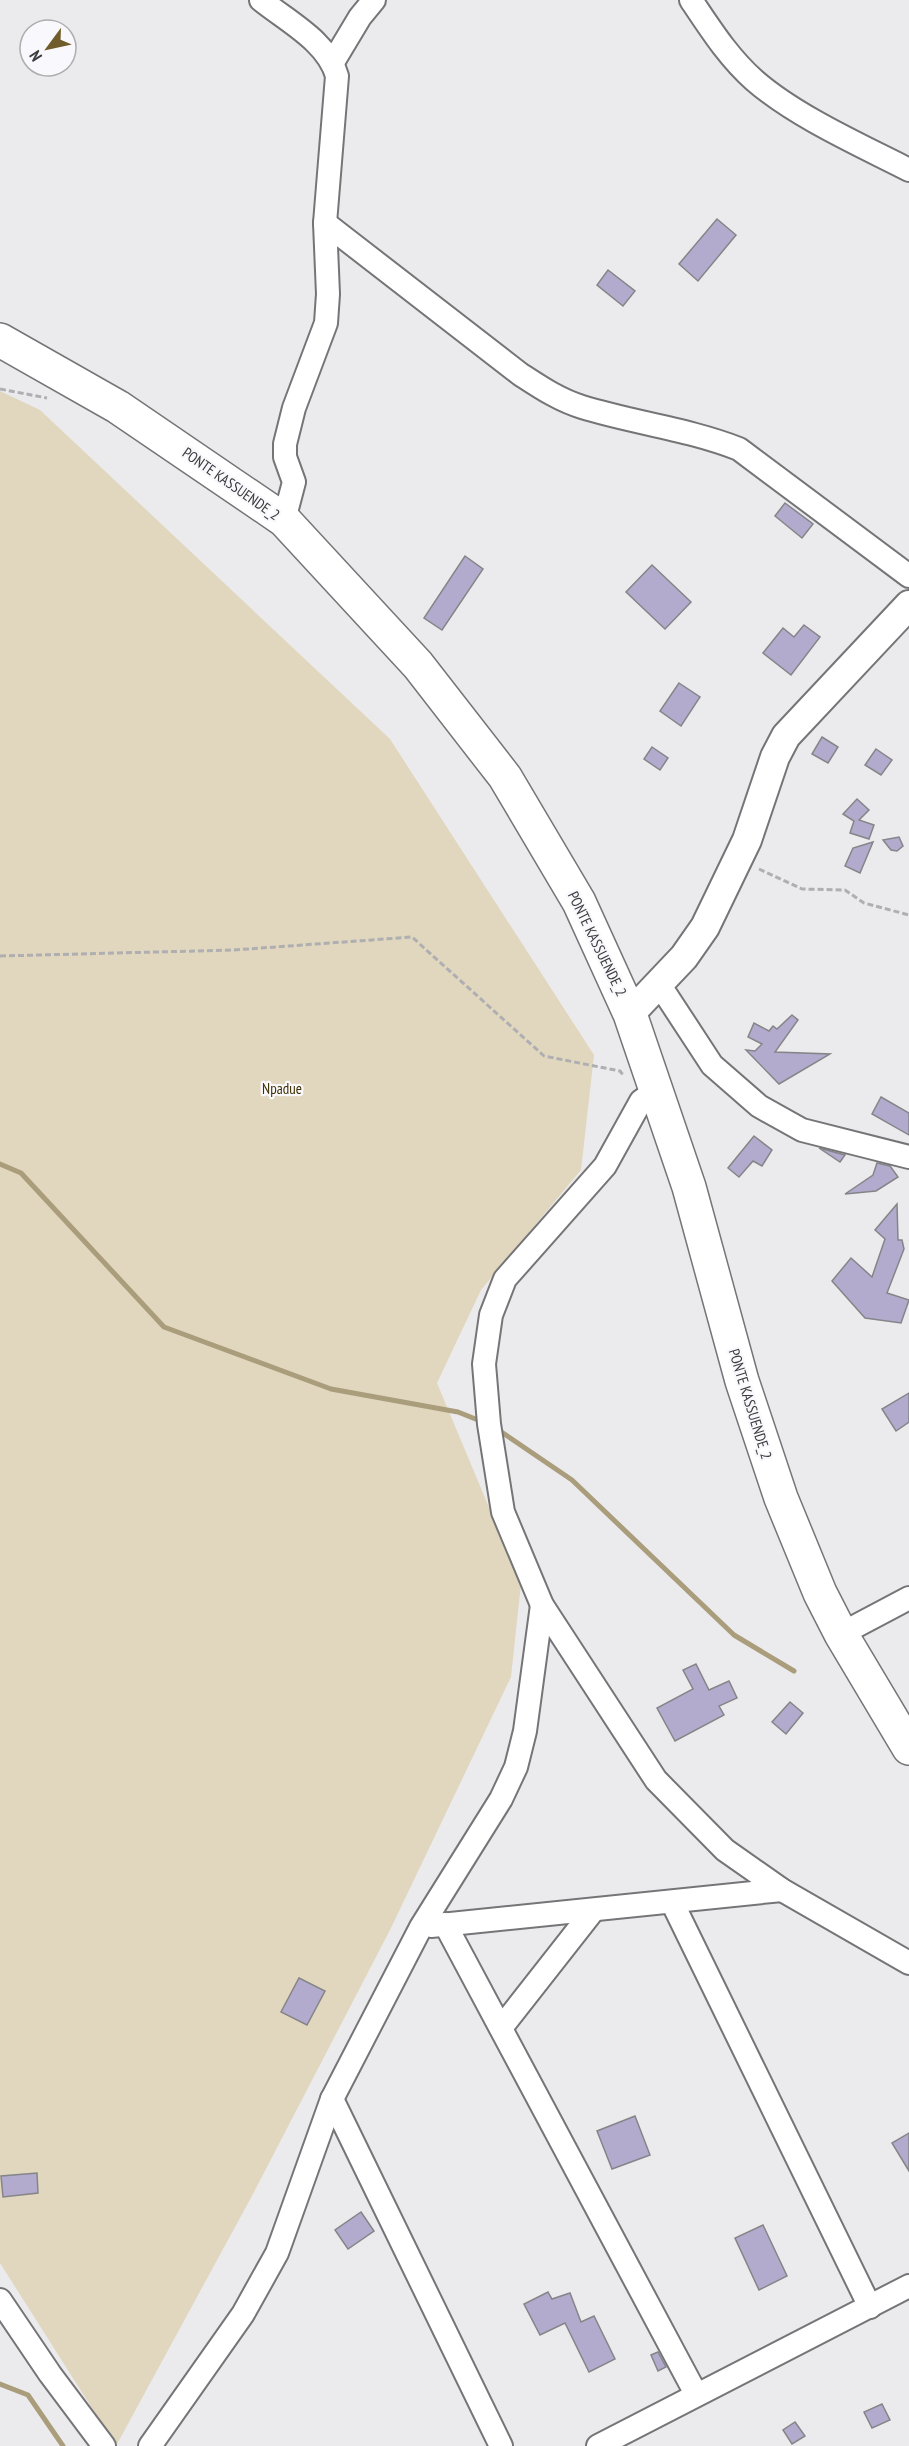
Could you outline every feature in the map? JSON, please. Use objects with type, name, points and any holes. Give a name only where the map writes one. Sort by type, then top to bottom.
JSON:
[{"type":"highway","name":"PONTE KASSUENDE_2","points":[[0,340],[118,407],[284,520],[418,665],[505,777],[579,902],[630,1014],[649,1095],[689,1187],[759,1435],[781,1498],[841,1634],[909,1748]]},
{"type":"street","points":[[261,0],[323,50],[333,62],[337,95],[325,223],[328,294],[326,323],[294,408],[285,444],[285,457],[294,482],[284,520]]},
{"type":"street","points":[[333,62],[360,17],[374,0]]},
{"type":"street","points":[[691,0],[735,60],[772,94],[851,140],[909,170]]},
{"type":"street","points":[[325,223],[520,374],[551,394],[580,407],[715,440],[739,449],[909,576]]},
{"type":"street","points":[[630,1014],[695,943],[747,840],[775,757],[786,736],[909,605]]},
{"type":"street","points":[[658,984],[712,1065],[759,1106],[802,1130],[909,1157]]},
{"type":"street","points":[[649,1095],[605,1166],[505,1279],[491,1315],[484,1364],[489,1424],[503,1512],[542,1605],[656,1780],[725,1850],[782,1890],[909,1963]]},
{"type":"street","points":[[841,1634],[909,1599]]},
{"type":"street","points":[[150,2446],[243,2314],[277,2253],[332,2099],[421,1928],[501,1799],[516,1767],[525,1731],[542,1605]]},
{"type":"street","points":[[421,1928],[521,1915],[592,1911],[782,1890]]},
{"type":"street","points":[[672,1902],[870,2307]]},
{"type":"street","points":[[501,2028],[592,1911]]},
{"type":"street","points":[[445,1924],[696,2394]]},
{"type":"street","points":[[332,2099],[501,2446]]},
{"type":"street","points":[[598,2446],[909,2286]]},
{"type":"street","points":[[0,2300],[50,2374],[104,2446]]},
{"type":"path","points":[[737,859],[802,888],[845,890],[864,903],[909,915]]},
{"type":"path","points":[[0,956],[234,950],[412,937],[544,1056],[620,1071],[649,1095]]},
{"type":"green space","name":"Npadue","points":[[0,391],[40,410],[390,739],[594,1055],[581,1170],[481,1290],[437,1383],[521,1584],[511,1677],[390,1930],[253,2194],[116,2446],[0,2263]]},
{"type":"building","points":[[717,219],[736,235],[698,281],[679,264]]},
{"type":"building","points":[[608,270],[635,291],[623,306],[597,285]]},
{"type":"building","points":[[785,503],[813,524],[802,538],[775,516]]},
{"type":"building","points":[[465,556],[483,569],[442,630],[424,618]]},
{"type":"building","points":[[652,565],[691,602],[665,629],[626,592]]},
{"type":"building","points":[[804,625],[820,637],[791,675],[763,653],[783,628],[794,637]]},
{"type":"building","points":[[679,683],[700,697],[681,726],[660,711]]},
{"type":"building","points":[[822,737],[838,747],[828,763],[812,754]]},
{"type":"building","points":[[652,747],[668,758],[660,770],[644,759]]},
{"type":"building","points":[[876,749],[892,760],[881,775],[865,765]]},
{"type":"building","points":[[857,799],[869,810],[859,820],[874,825],[869,839],[850,833],[854,821],[843,814]]},
{"type":"building","points":[[899,837],[903,846],[897,851],[891,850],[883,840]]},
{"type":"building","points":[[873,842],[860,873],[845,866],[853,848]]},
{"type":"building","points":[[792,1015],[798,1020],[775,1052],[830,1054],[779,1084],[746,1050],[755,1051],[762,1044],[748,1037],[754,1023],[769,1031],[773,1026],[777,1029]]},
{"type":"building","points":[[881,1097],[909,1113],[909,1135],[872,1114]]},
{"type":"building","points":[[754,1136],[772,1150],[762,1166],[753,1161],[739,1177],[728,1168]]},
{"type":"building","points":[[819,1148],[845,1155],[840,1162]]},
{"type":"building","points":[[877,1163],[890,1166],[898,1177],[876,1191],[845,1194],[873,1175]]},
{"type":"building","points":[[897,1204],[898,1240],[902,1240],[904,1249],[887,1293],[909,1300],[901,1323],[865,1318],[832,1281],[851,1258],[872,1277],[885,1239],[875,1230]]},
{"type":"building","points":[[909,1393],[909,1422],[896,1431],[882,1409]]},
{"type":"building","points":[[696,1664],[709,1690],[729,1681],[737,1698],[719,1706],[724,1715],[675,1741],[657,1708],[693,1689],[683,1670]]},
{"type":"building","points":[[790,1702],[803,1713],[786,1734],[772,1722]]},
{"type":"building","points":[[299,1978],[325,1991],[307,2025],[281,2012]]},
{"type":"building","points":[[635,2116],[650,2155],[612,2169],[597,2131]]},
{"type":"building","points":[[909,2133],[909,2171],[892,2143]]},
{"type":"building","points":[[37,2173],[38,2193],[3,2197],[1,2176]]},
{"type":"building","points":[[361,2212],[374,2231],[348,2249],[335,2230]]},
{"type":"building","points":[[763,2225],[787,2276],[759,2290],[735,2238]]},
{"type":"building","points":[[548,2292],[552,2299],[570,2293],[581,2322],[594,2316],[615,2359],[589,2372],[565,2323],[540,2335],[524,2304]]},
{"type":"building","points":[[658,2352],[666,2367],[658,2371],[651,2355]]},
{"type":"building","points":[[882,2404],[890,2420],[872,2428],[864,2412]]},
{"type":"building","points":[[795,2422],[805,2436],[792,2444],[783,2430]]},
{"type":"waterway","points":[[0,1164],[21,1173],[164,1327],[331,1389],[458,1412],[483,1422]]},
{"type":"waterway","points":[[497,1429],[572,1480],[734,1635],[794,1671]]},
{"type":"waterway","points":[[0,2384],[28,2395],[63,2446]]}]
